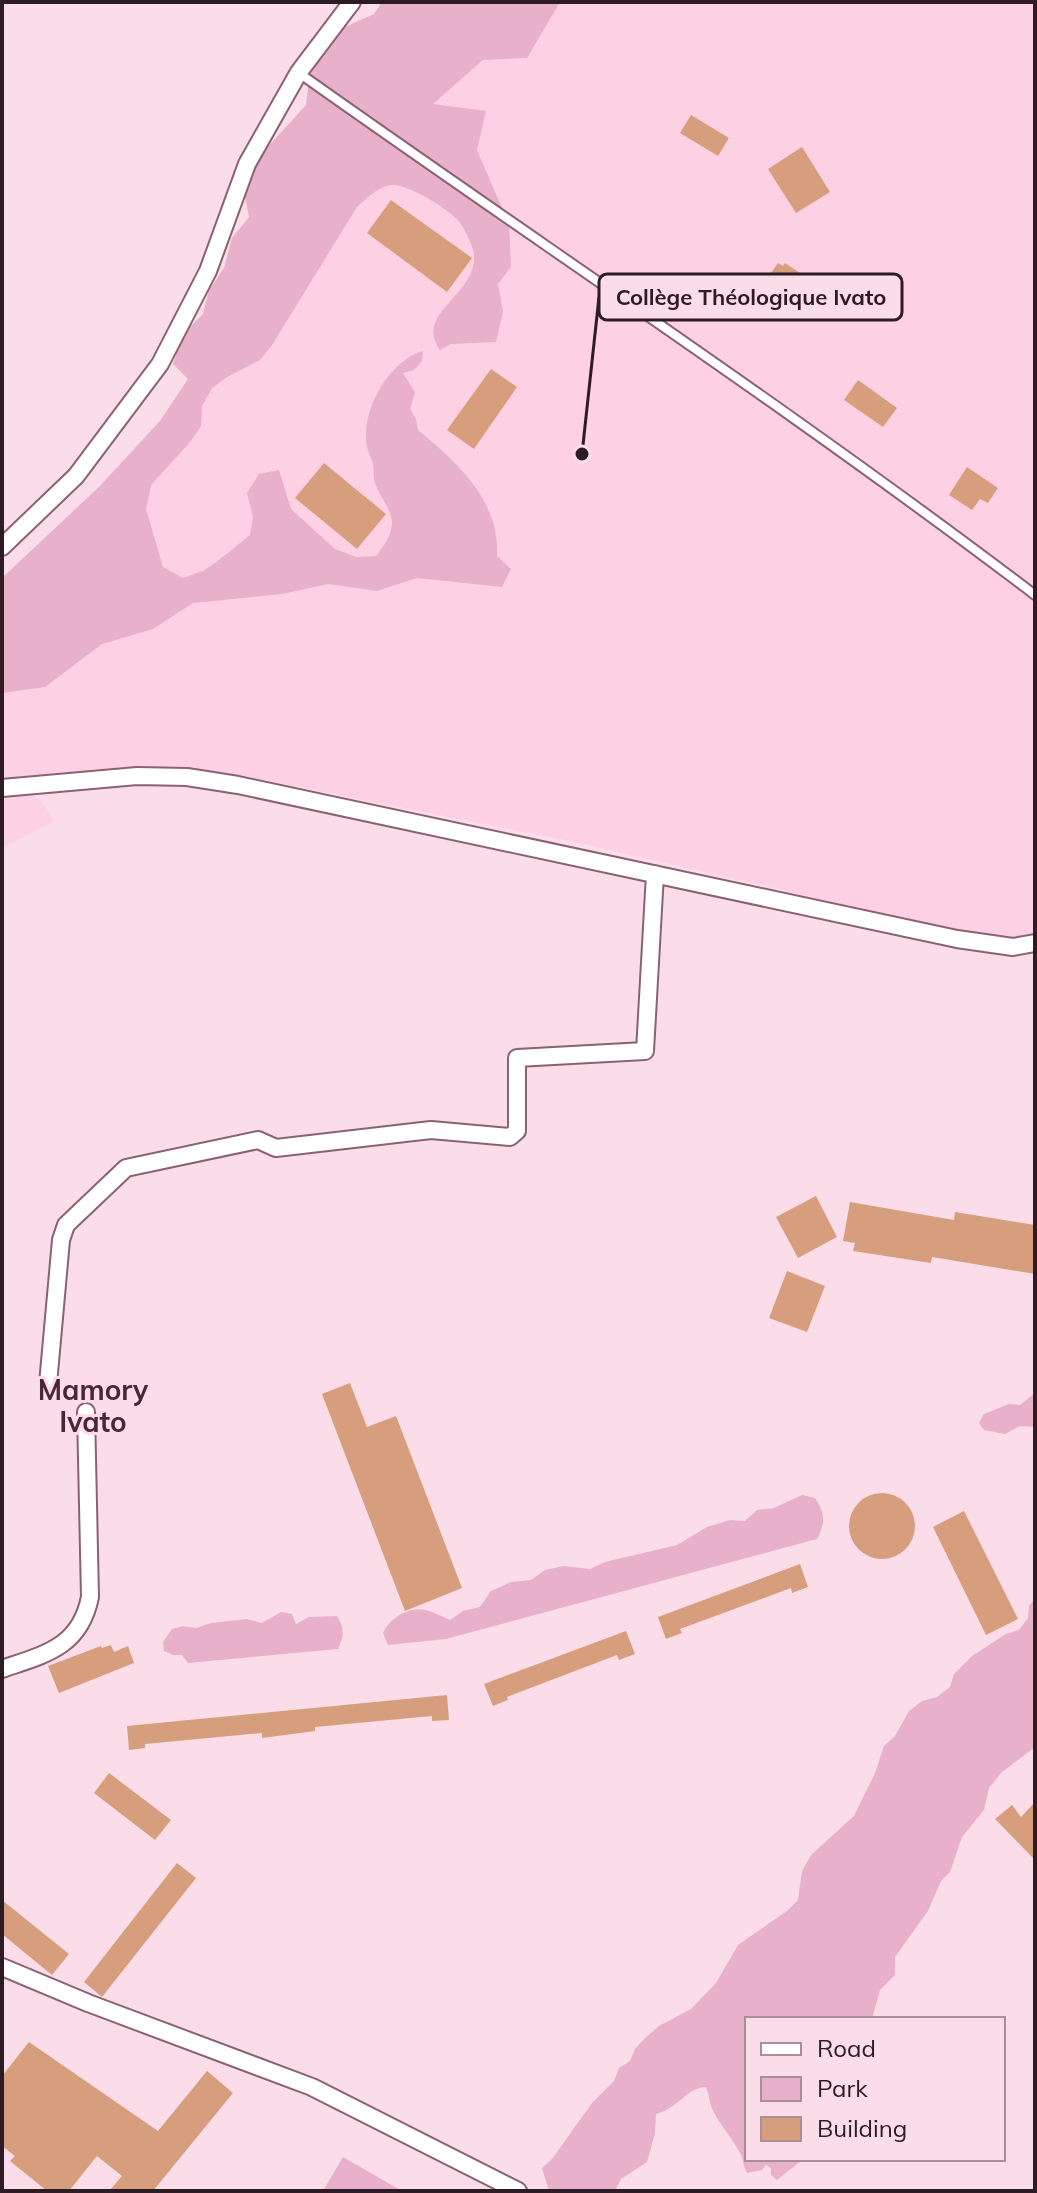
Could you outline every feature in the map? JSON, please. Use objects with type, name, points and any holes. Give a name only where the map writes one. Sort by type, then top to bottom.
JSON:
[{"type":"street","points":[[2,547],[76,476],[160,364],[208,271],[247,164],[299,72],[352,2]]},
{"type":"street","points":[[2,788],[137,776],[187,777],[238,785],[957,939],[1013,947],[1035,943]]},
{"type":"street","points":[[48,1384],[61,1240],[66,1225],[126,1168],[258,1140],[276,1148],[431,1130],[510,1137],[517,1131],[517,1058],[645,1051],[655,874]]},
{"type":"street","points":[[2,1669],[52,1652],[71,1638],[86,1617],[90,1597],[86,1412]]},
{"type":"street","points":[[2,1967],[88,2003],[312,2087],[518,2191]]},
{"type":"lane","points":[[299,72],[764,396],[1035,595]]},
{"type":"shaded area","points":[[413,2],[1035,2],[1035,935],[1019,939],[962,932],[580,843],[239,775],[189,769],[40,778],[32,794],[45,806],[53,822],[2,848],[2,578],[99,487],[160,421]]},
{"type":"green space","points":[[382,2],[560,2],[527,58],[483,60],[433,104],[486,111],[477,150],[509,224],[511,267],[498,284],[503,312],[496,342],[451,344],[440,350],[434,337],[434,325],[467,281],[473,268],[472,246],[458,220],[437,204],[400,186],[383,187],[357,207],[260,360],[212,388],[202,406],[201,426],[151,485],[146,509],[163,567],[183,578],[203,571],[250,535],[253,517],[247,493],[259,474],[279,470],[291,509],[335,549],[356,557],[376,556],[389,537],[392,523],[374,481],[367,446],[368,418],[388,376],[411,356],[423,351],[422,361],[414,370],[403,373],[415,392],[410,409],[418,430],[448,456],[484,501],[492,518],[497,556],[511,569],[502,587],[417,578],[377,591],[328,584],[282,594],[193,603],[153,629],[102,644],[45,687],[2,693],[2,578],[99,487],[160,421],[188,379],[173,364],[182,335],[203,314],[209,290],[224,268],[232,238],[249,217],[245,197],[248,178],[265,150],[306,105],[311,62],[345,27],[374,14]]},
{"type":"green space","points":[[1035,1393],[1035,1427],[1020,1426],[1005,1434],[984,1430],[979,1423],[984,1414],[1009,1404],[1020,1405]]},
{"type":"green space","points":[[802,1495],[815,1498],[821,1508],[823,1523],[817,1539],[446,1639],[388,1645],[383,1633],[395,1618],[413,1610],[426,1610],[450,1620],[463,1611],[480,1607],[491,1591],[511,1582],[531,1580],[545,1570],[564,1566],[590,1569],[605,1562],[677,1545],[707,1527],[730,1520],[745,1521],[757,1510],[774,1508]]},
{"type":"green space","points":[[1035,1598],[1035,1747],[1002,1772],[989,1788],[984,1810],[962,1837],[950,1872],[941,1881],[928,1911],[895,1957],[895,1975],[880,1990],[873,2017],[745,2017],[745,2161],[801,2161],[777,2180],[766,2165],[762,2170],[747,2173],[738,2149],[713,2111],[706,2087],[656,2114],[655,2133],[647,2162],[621,2179],[615,2191],[549,2191],[542,2168],[552,2159],[592,2103],[614,2081],[619,2068],[630,2061],[635,2049],[659,2026],[691,2009],[716,1983],[738,1945],[798,1900],[802,1871],[811,1855],[854,1816],[884,1746],[895,1736],[909,1711],[950,1687],[954,1674],[972,1656],[1006,1634],[1019,1630],[1028,1618],[1029,1606]]},
{"type":"green space","points":[[281,1612],[292,1614],[296,1624],[309,1617],[337,1616],[343,1632],[338,1649],[188,1663],[182,1655],[164,1651],[163,1642],[172,1629],[247,1619],[262,1623]]},
{"type":"green space","points":[[343,2157],[402,2191],[323,2191]]},
{"type":"building","points":[[691,115],[729,138],[718,156],[680,133]]},
{"type":"building","points":[[802,147],[830,192],[796,213],[768,169]]},
{"type":"building","points":[[391,200],[472,258],[447,292],[367,233]]},
{"type":"building","points":[[778,263],[783,266],[785,263],[824,289],[810,310],[766,280]]},
{"type":"building","points":[[491,369],[517,387],[474,449],[447,430]]},
{"type":"building","points":[[858,380],[897,408],[883,427],[844,400]]},
{"type":"building","points":[[324,463],[386,514],[357,549],[295,498]]},
{"type":"building","points":[[967,467],[998,488],[988,503],[980,499],[972,510],[949,495]]},
{"type":"building","points":[[816,1196],[837,1237],[798,1258],[776,1217]]},
{"type":"building","points":[[850,1202],[954,1220],[955,1212],[1035,1225],[1035,1274],[932,1257],[931,1263],[853,1251],[855,1243],[843,1241]]},
{"type":"building","points":[[787,1271],[825,1286],[807,1332],[769,1318]]},
{"type":"building","points":[[350,1383],[367,1427],[396,1416],[462,1588],[405,1611],[322,1394]]},
{"type":"building","points":[[882,1493],[905,1503],[915,1526],[905,1549],[882,1559],[859,1549],[849,1526],[859,1503]]},
{"type":"building","points":[[964,1511],[1018,1619],[986,1635],[933,1527]]},
{"type":"building","points":[[800,1564],[808,1587],[792,1593],[791,1588],[680,1629],[682,1633],[666,1639],[658,1617]]},
{"type":"building","points":[[626,1631],[635,1654],[619,1660],[617,1655],[507,1697],[508,1700],[493,1706],[484,1684]]},
{"type":"building","points":[[111,1645],[114,1652],[128,1646],[134,1663],[59,1693],[48,1666]]},
{"type":"building","points":[[447,1695],[449,1720],[432,1721],[432,1716],[315,1727],[315,1731],[262,1738],[262,1733],[145,1744],[145,1748],[129,1750],[127,1726]]},
{"type":"building","points":[[109,1773],[171,1820],[155,1840],[94,1793]]},
{"type":"building","points":[[1035,1802],[1035,1860],[995,1819],[1012,1805],[1021,1817]]},
{"type":"building","points":[[177,1863],[196,1878],[102,1997],[84,1982]]},
{"type":"building","points":[[2,1900],[69,1954],[52,1975],[2,1934]]},
{"type":"building","points":[[29,2042],[158,2131],[207,2071],[233,2093],[153,2191],[109,2191],[122,2176],[97,2156],[69,2191],[47,2191],[10,2161],[15,2156],[2,2146],[2,2076]]},
{"type":"place","name":"Collège Théologique Ivato","points":[[582,454]]},
{"type":"district","name":"Mamory Ivato","points":[[93,1406]]}]
